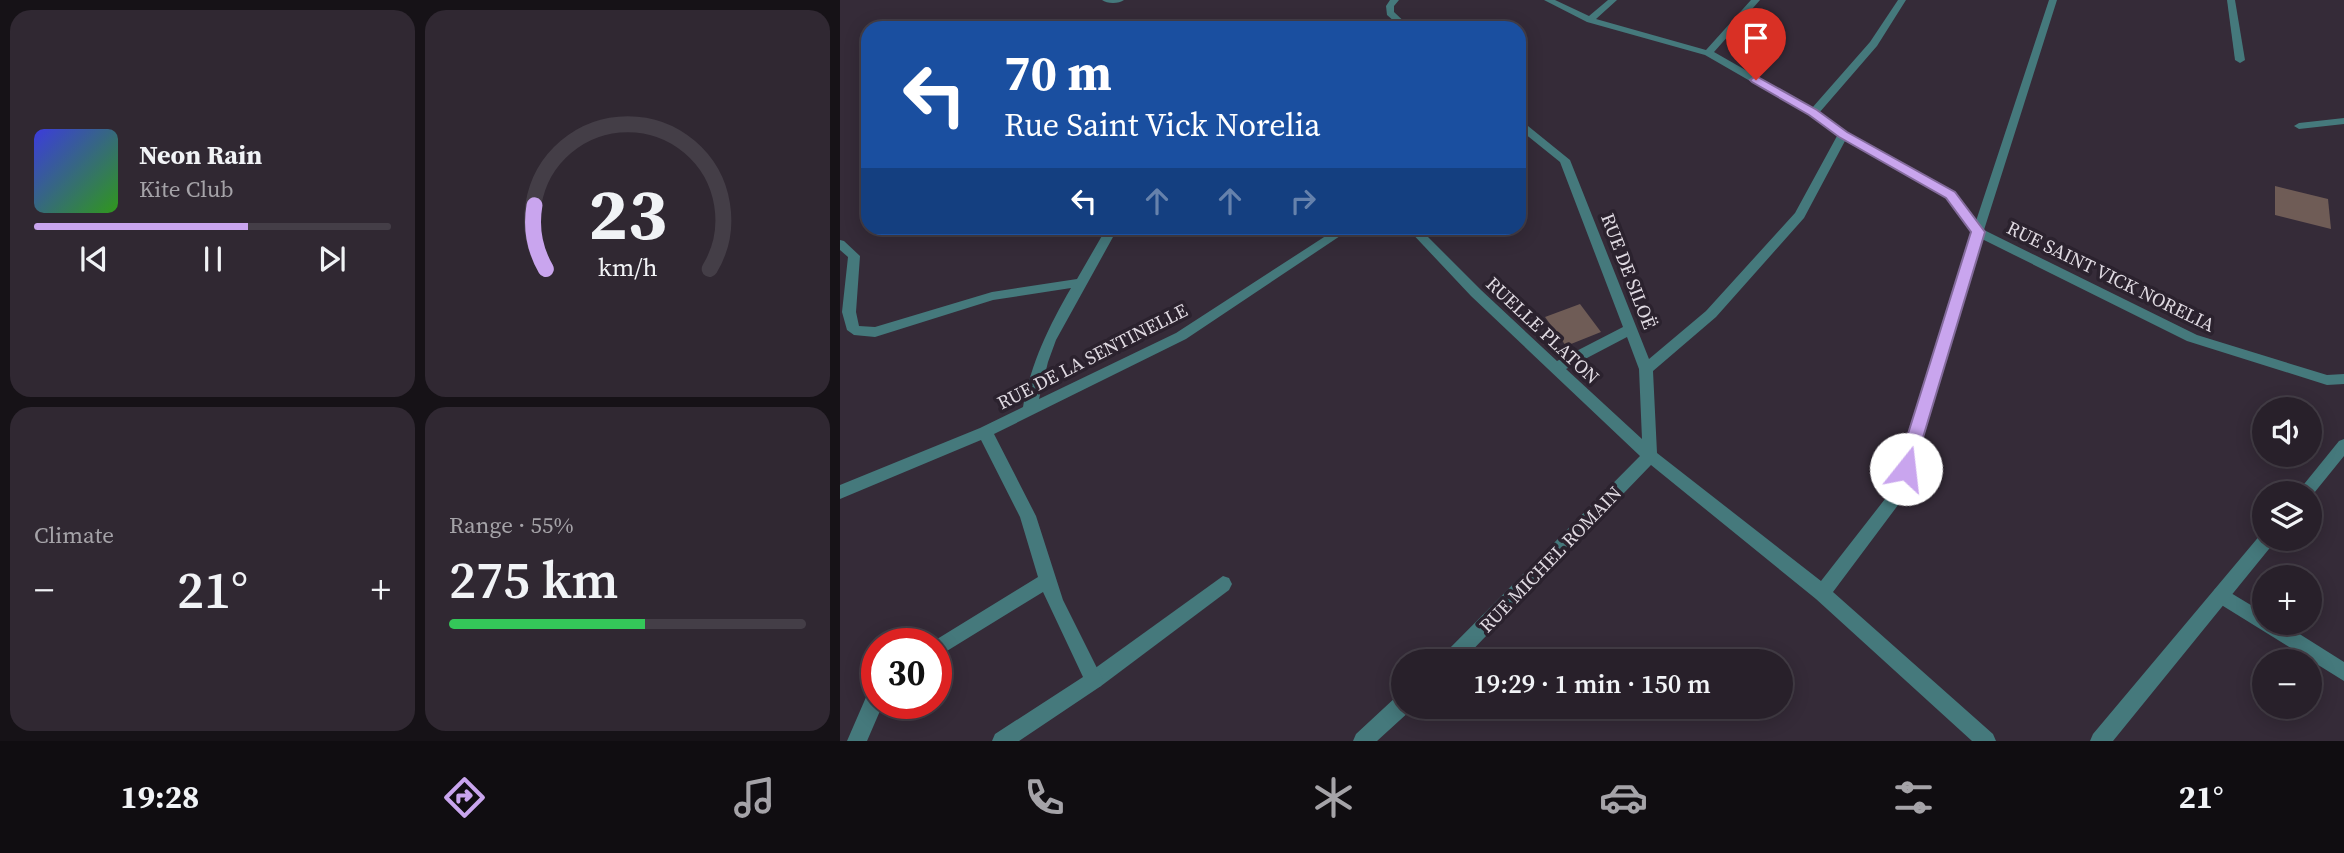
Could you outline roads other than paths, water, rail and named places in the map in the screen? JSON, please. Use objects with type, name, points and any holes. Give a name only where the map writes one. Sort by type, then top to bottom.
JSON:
[{"type":"street","points":[[1106,0],[1120,0]]},
{"type":"street","points":[[1395,0],[1390,6],[1390,13],[1399,21]]},
{"type":"street","name":"RUE SAINT VICK NORELIA","points":[[1548,0],[1590,20],[1708,53],[1813,113],[1843,135],[1951,195],[1978,232],[2192,338],[2327,380],[2344,379]]},
{"type":"street","points":[[1590,20],[1613,0]]},
{"type":"street","points":[[1708,53],[1756,0]]},
{"type":"street","points":[[1813,113],[1874,44],[1902,0]]},
{"type":"street","points":[[1822,593],[1899,493],[1978,232],[2053,0]]},
{"type":"street","points":[[2231,0],[2240,60]]},
{"type":"street","points":[[2300,126],[2344,121]]},
{"type":"street","name":"RUE DE SILOË","points":[[1526,129],[1565,160],[1646,369],[1650,456]]},
{"type":"street","points":[[1646,369],[1711,314],[1800,215],[1843,135]]},
{"type":"street","name":"RUE DE LA SENTINELLE","points":[[840,492],[985,432],[1181,336],[1335,235]]},
{"type":"street","name":"RUELLE PLATON","points":[[1420,235],[1476,293],[1650,456],[1822,593],[1986,741]]},
{"type":"street","points":[[1030,410],[1034,378],[1048,341],[1107,237]]},
{"type":"street","points":[[840,244],[854,256],[849,312],[854,330],[875,332],[992,296],[1083,282]]},
{"type":"street","points":[[1555,368],[1631,330]]},
{"type":"street","points":[[985,432],[1028,516],[1055,602],[1094,680]]},
{"type":"street","points":[[2315,481],[2344,445]]},
{"type":"street","name":"RUE MICHEL ROMAIN","points":[[1461,649],[1650,456]]},
{"type":"street","points":[[2100,741],[2257,551]]},
{"type":"street","points":[[952,638],[1048,580]]},
{"type":"street","points":[[1002,741],[1094,680],[1223,584]]},
{"type":"street","points":[[2221,595],[2252,614]]},
{"type":"street","points":[[2286,635],[2344,672]]},
{"type":"street","points":[[1363,741],[1391,715]]},
{"type":"street","points":[[858,741],[867,719]]}]
